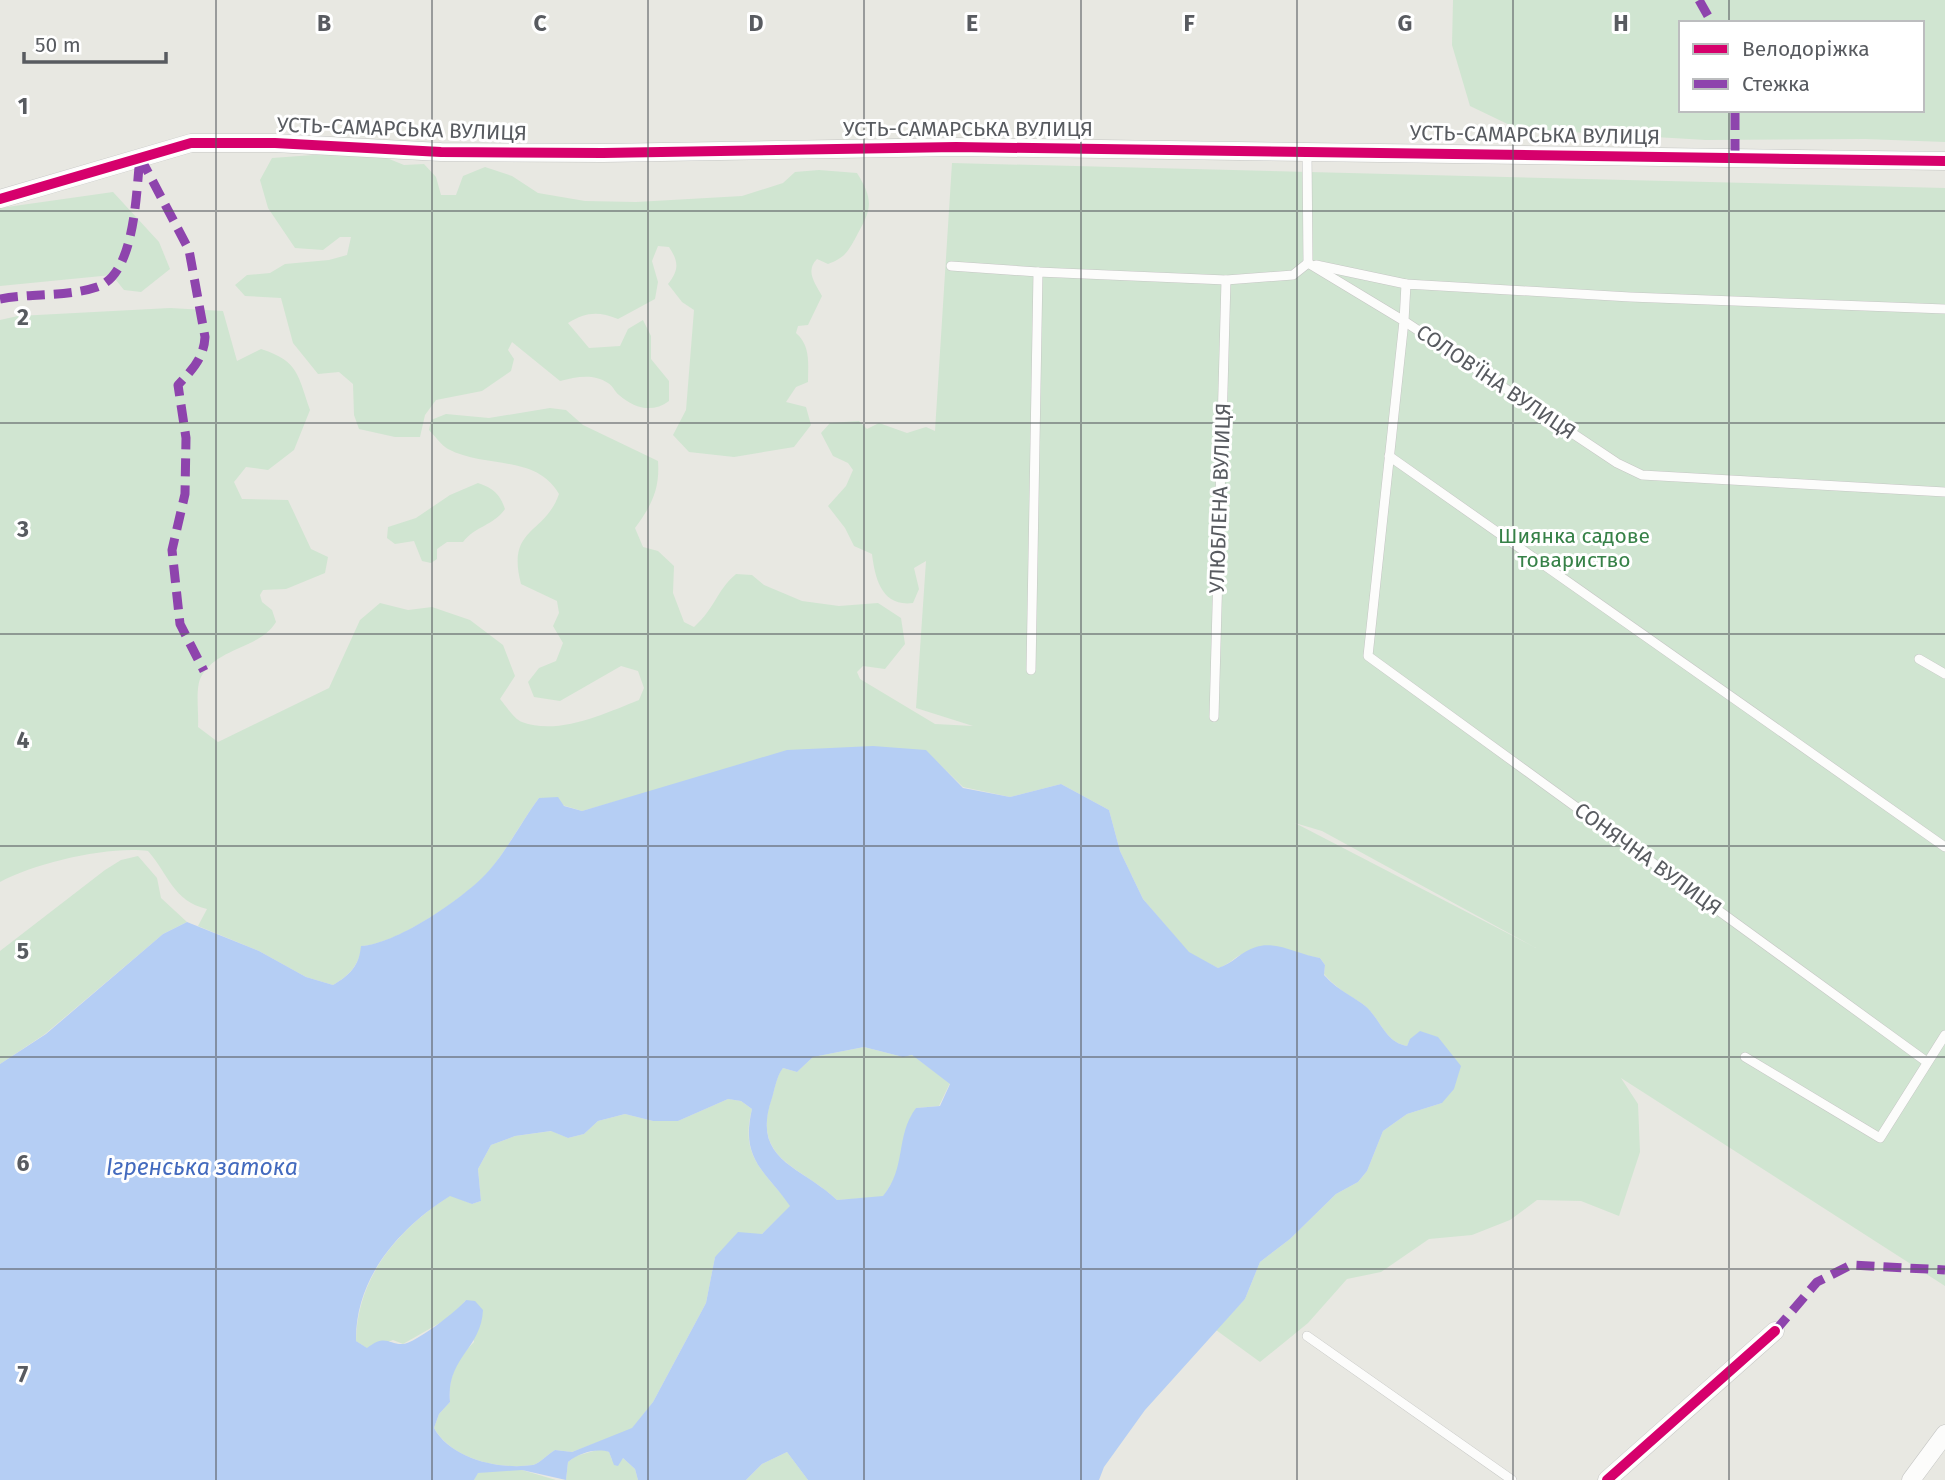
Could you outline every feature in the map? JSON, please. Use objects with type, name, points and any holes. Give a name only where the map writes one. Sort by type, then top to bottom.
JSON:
[{"type":"street","name":"УСТЬ-САМАРСЬКА ВУЛИЦЯ","points":[[0,199],[191,143],[275,143],[454,152],[956,147],[1945,161]]},
{"type":"street","points":[[1607,1480],[1774,1331]]},
{"type":"street","points":[[1911,1480],[1945,1434]]},
{"type":"lane","points":[[1307,152],[1308,263]]},
{"type":"lane","points":[[951,266],[1226,280],[1293,275],[1308,263]]},
{"type":"lane","points":[[1308,263],[1406,284],[1630,297],[1945,309]]},
{"type":"lane","points":[[1308,263],[1404,321],[1389,456],[1945,847]]},
{"type":"lane","points":[[1031,670],[1038,272]]},
{"type":"lane","name":"УЛЮБЛЕНА ВУЛИЦЯ","points":[[1214,717],[1226,280]]},
{"type":"lane","name":"СОЛОВ'ЇНА ВУЛИЦЯ","points":[[1406,284],[1404,321],[1618,463],[1642,475],[1945,492]]},
{"type":"lane","name":"СОНЯЧНА ВУЛИЦЯ","points":[[1389,456],[1368,656],[1927,1062]]},
{"type":"lane","points":[[1919,659],[1945,674]]},
{"type":"lane","points":[[1745,1057],[1880,1138],[1945,1035]]},
{"type":"lane","points":[[1307,1336],[1512,1480]]},
{"type":"green space","points":[[1453,0],[1945,0],[1945,142],[1865,139],[1706,140],[1518,129],[1470,106],[1452,45]]},
{"type":"green space","points":[[377,154],[404,165],[424,164],[436,177],[441,195],[456,195],[463,176],[485,167],[512,176],[538,193],[585,201],[636,202],[742,196],[783,183],[795,172],[819,170],[857,173],[869,200],[867,214],[845,254],[828,264],[817,259],[813,264],[812,277],[822,296],[808,325],[798,326],[796,333],[806,349],[808,382],[796,387],[786,402],[806,407],[811,425],[794,447],[734,457],[689,452],[673,435],[686,410],[694,310],[682,302],[668,284],[676,270],[675,257],[669,247],[658,246],[652,261],[658,282],[655,299],[618,319],[592,314],[568,323],[589,348],[620,346],[628,329],[643,320],[651,336],[651,359],[669,381],[669,401],[663,405],[650,408],[638,406],[625,400],[608,383],[596,378],[578,377],[560,381],[512,342],[508,350],[514,359],[511,371],[482,391],[436,400],[425,415],[420,437],[395,437],[359,429],[354,415],[353,384],[339,372],[318,374],[293,343],[281,298],[245,296],[235,285],[247,275],[270,273],[285,264],[329,260],[347,255],[351,237],[340,237],[323,250],[295,248],[268,208],[260,180],[272,158]]},
{"type":"green space","name":"Шиянка садове товариство","points":[[952,163],[1945,188],[1945,1286],[1621,1078],[1638,1104],[1640,1152],[1619,1216],[1581,1201],[1537,1200],[1510,1220],[1472,1235],[1429,1239],[1381,1272],[1347,1279],[1308,1323],[1260,1362],[1216,1330],[1245,1299],[1260,1262],[1290,1239],[1336,1194],[1358,1182],[1367,1171],[1383,1131],[1407,1114],[1442,1103],[1409,1042],[1407,1046],[1393,1040],[1364,1005],[1324,974],[1325,965],[1320,958],[1281,949],[1263,948],[1242,954],[1218,968],[1189,953],[1143,899],[1120,851],[1109,810],[1061,784],[1010,797],[963,787],[925,750],[674,785],[582,811],[539,798],[483,878],[426,920],[392,938],[362,946],[352,969],[333,985],[306,977],[259,951],[198,926],[207,909],[186,900],[148,851],[113,851],[72,858],[33,868],[0,882],[0,320],[18,316],[170,308],[223,311],[237,361],[261,349],[283,359],[295,371],[310,410],[294,450],[268,470],[246,467],[234,482],[242,499],[288,500],[311,549],[328,557],[325,573],[286,589],[263,590],[260,595],[262,602],[272,610],[276,622],[260,638],[217,660],[201,677],[198,727],[218,742],[329,688],[360,620],[380,603],[408,610],[432,607],[470,620],[503,645],[515,676],[500,699],[522,722],[536,726],[566,725],[639,700],[644,688],[638,671],[621,666],[560,701],[534,697],[528,682],[539,668],[556,661],[563,643],[553,626],[559,613],[557,601],[521,584],[519,552],[523,541],[553,507],[559,494],[549,481],[537,473],[524,467],[463,455],[445,447],[429,430],[431,420],[446,414],[489,418],[550,408],[566,410],[583,425],[658,461],[658,480],[654,496],[635,528],[643,547],[658,551],[674,566],[673,593],[684,622],[694,627],[736,574],[752,575],[764,585],[802,601],[839,606],[878,603],[901,618],[905,644],[885,669],[863,666],[857,672],[860,679],[935,724],[973,726],[916,708],[926,561],[914,568],[919,589],[913,603],[894,601],[887,596],[878,582],[872,554],[854,546],[845,528],[828,506],[846,486],[853,470],[848,463],[833,456],[821,433],[830,423],[859,421],[867,429],[879,423],[907,433],[926,427],[935,431]],"holes":[[[1295,823],[1322,831],[1536,948]]]},
{"type":"green space","points":[[113,192],[159,242],[170,269],[141,292],[124,290],[112,275],[0,286],[0,208]]},
{"type":"green space","points":[[478,483],[495,492],[505,509],[463,542],[447,542],[437,549],[437,559],[431,563],[422,561],[414,541],[395,544],[387,538],[388,527],[416,518],[450,495]]},
{"type":"green space","points":[[138,856],[157,878],[161,898],[187,922],[163,934],[45,1034],[0,1064],[0,951],[105,870],[121,860]]},
{"type":"green space","points":[[864,1047],[903,1057],[912,1055],[950,1083],[939,1106],[916,1108],[899,1171],[883,1197],[837,1200],[783,1160],[768,1135],[767,1118],[776,1081],[783,1068],[797,1072],[813,1057]]},
{"type":"green space","points":[[728,1099],[741,1101],[752,1109],[749,1140],[752,1152],[764,1173],[791,1206],[762,1234],[715,1257],[706,1303],[653,1402],[632,1429],[572,1452],[555,1450],[533,1465],[491,1464],[452,1448],[434,1428],[439,1414],[450,1402],[454,1369],[474,1342],[466,1300],[452,1316],[403,1344],[393,1340],[368,1349],[356,1341],[364,1296],[384,1257],[398,1239],[432,1208],[451,1195],[472,1204],[481,1201],[478,1169],[491,1145],[515,1136],[552,1131],[568,1138],[584,1134],[598,1121],[625,1114],[653,1121],[678,1121]]},
{"type":"green space","points":[[601,1449],[609,1452],[612,1460],[623,1458],[635,1469],[638,1480],[566,1480],[568,1462],[576,1456]]},
{"type":"green space","points":[[787,1452],[808,1480],[746,1480],[762,1464]]},
{"type":"green space","points":[[522,1470],[556,1480],[474,1480],[477,1473]]},
{"type":"water","name":"Ігренська затока","points":[[873,746],[926,750],[963,788],[1010,797],[1061,784],[1109,810],[1120,851],[1143,899],[1189,952],[1218,968],[1246,951],[1263,945],[1320,958],[1325,965],[1324,975],[1364,1005],[1393,1040],[1407,1046],[1410,1039],[1420,1031],[1438,1037],[1461,1066],[1454,1089],[1442,1103],[1407,1114],[1383,1131],[1367,1171],[1358,1182],[1336,1194],[1290,1239],[1260,1262],[1245,1299],[1145,1410],[1104,1467],[1099,1480],[808,1480],[787,1452],[762,1464],[746,1480],[638,1480],[635,1469],[623,1458],[618,1466],[614,1465],[609,1452],[593,1451],[568,1462],[566,1480],[522,1470],[478,1473],[474,1480],[0,1480],[0,1064],[46,1034],[163,934],[187,922],[259,951],[306,977],[333,985],[353,969],[361,946],[408,930],[442,910],[482,878],[505,850],[539,798],[558,797],[564,806],[582,811],[787,750]],"holes":[[[864,1047],[903,1057],[912,1055],[950,1084],[940,1106],[916,1108],[905,1129],[895,1174],[883,1196],[837,1200],[783,1160],[768,1136],[767,1119],[776,1082],[783,1068],[797,1072],[813,1057]],[[728,1099],[741,1101],[752,1109],[749,1126],[752,1153],[790,1206],[762,1234],[738,1232],[715,1257],[706,1303],[653,1402],[632,1428],[572,1452],[555,1450],[533,1465],[491,1464],[452,1448],[434,1428],[439,1414],[450,1402],[453,1374],[481,1324],[483,1310],[475,1301],[466,1300],[455,1311],[409,1342],[398,1344],[383,1340],[367,1348],[356,1341],[363,1296],[372,1276],[398,1239],[414,1223],[450,1196],[472,1204],[481,1201],[478,1169],[491,1145],[515,1136],[551,1131],[568,1138],[584,1134],[598,1121],[625,1114],[653,1121],[678,1121]]]},
{"type":"marked path","points":[[1699,0],[1711,21]]},
{"type":"marked path","points":[[1735,112],[1735,157]]},
{"type":"marked path","points":[[140,157],[189,250],[205,337],[200,357],[178,385],[186,438],[185,494],[172,550],[180,624],[204,671]]},
{"type":"marked path","points":[[0,299],[86,290],[110,279],[120,266],[132,230],[140,157]]},
{"type":"marked path","points":[[1775,1331],[1817,1282],[1851,1265],[1945,1270]]},
{"type":"cycle path","points":[[0,199],[191,143],[275,143],[441,152],[603,153],[956,147],[1945,161]]},
{"type":"cycle path","points":[[1607,1480],[1775,1331]]}]
